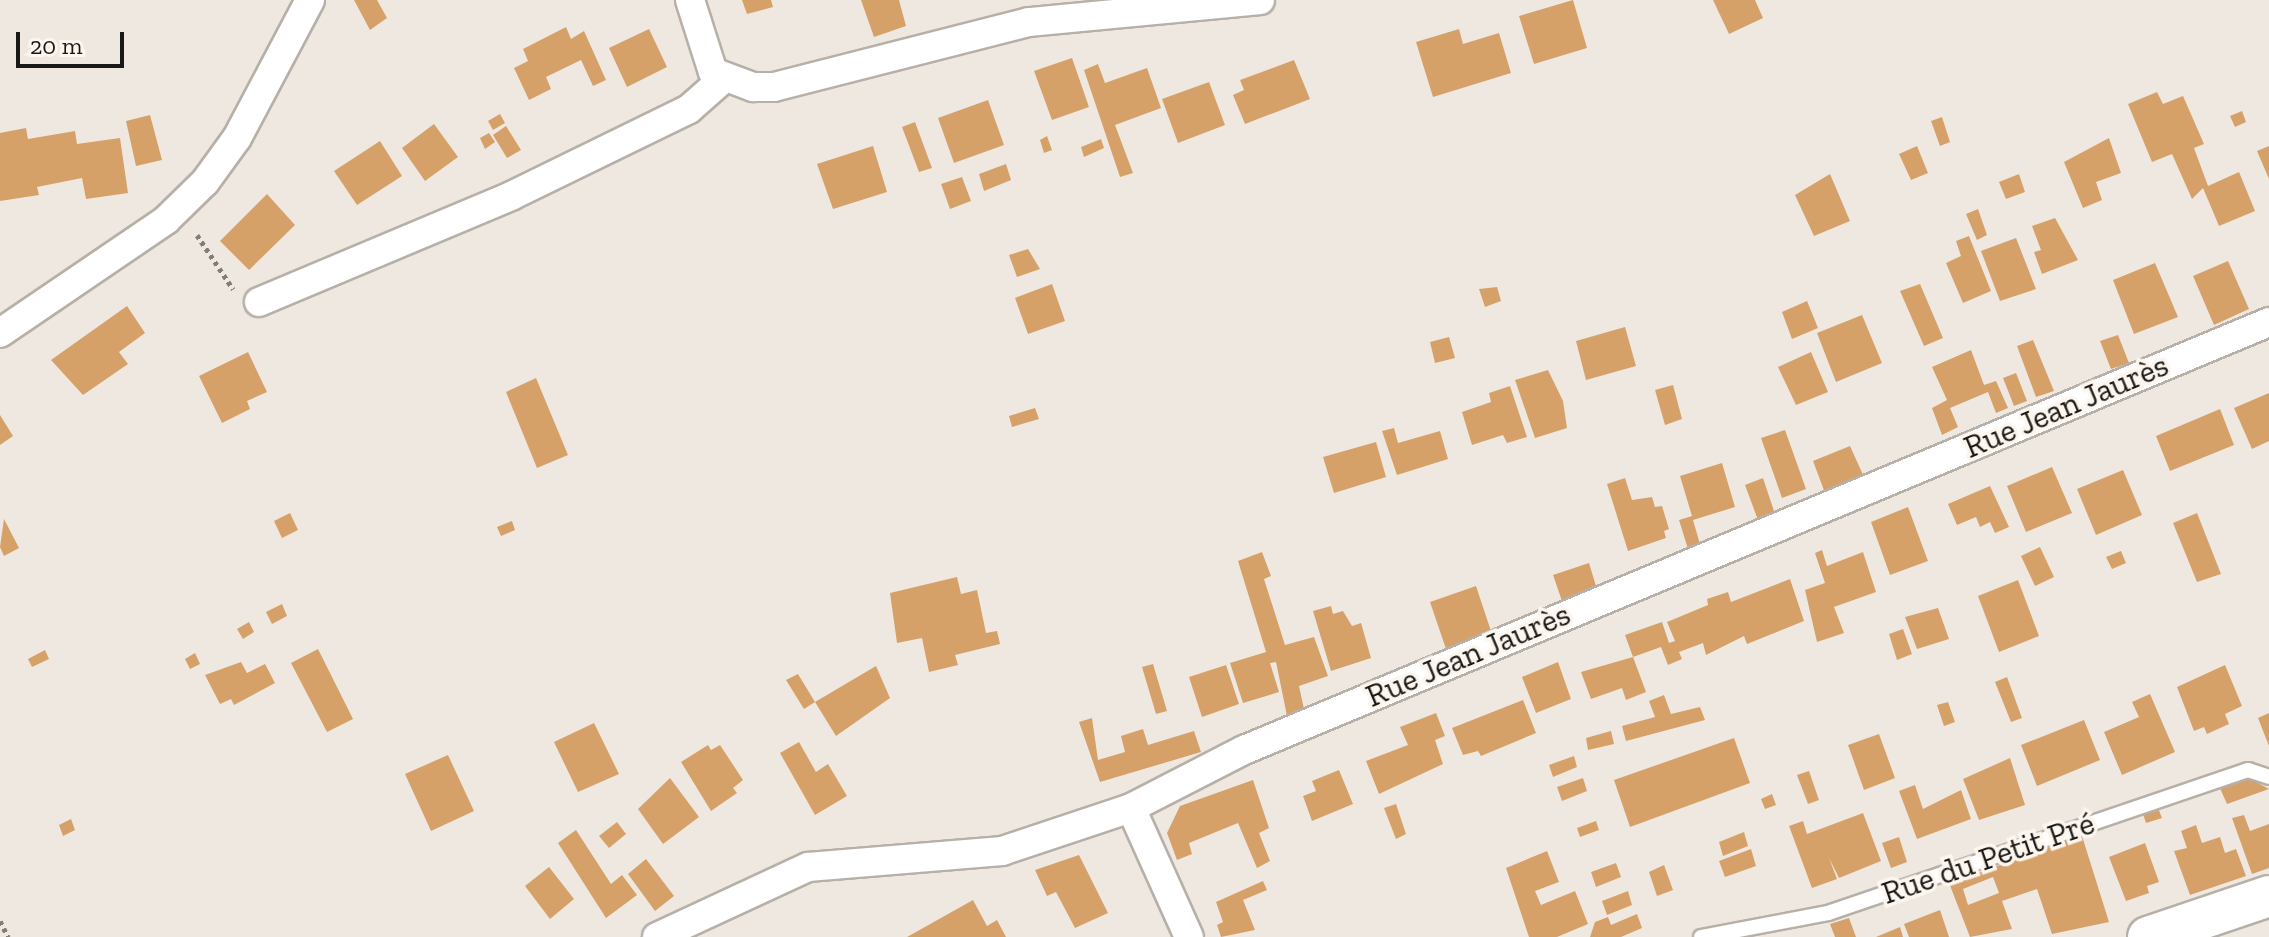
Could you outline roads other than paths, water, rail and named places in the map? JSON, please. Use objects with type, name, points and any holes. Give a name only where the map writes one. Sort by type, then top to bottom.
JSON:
[{"type":"street","points":[[0,333],[179,207],[237,138],[310,0]]},
{"type":"street","points":[[690,0],[705,59],[723,79],[774,87],[1029,22],[1260,0]]},
{"type":"street","points":[[259,302],[511,196],[689,109],[723,79]]},
{"type":"street","name":"Rue Jean Jaurès","points":[[657,937],[808,867],[1002,851],[1131,808],[1244,750],[2269,322]]},
{"type":"street","points":[[1131,808],[1189,937]]},
{"type":"street","points":[[2148,937],[2269,896]]},
{"type":"lane","name":"Rue du Petit Pré","points":[[1701,937],[1828,913],[2248,770],[2269,777]]}]
